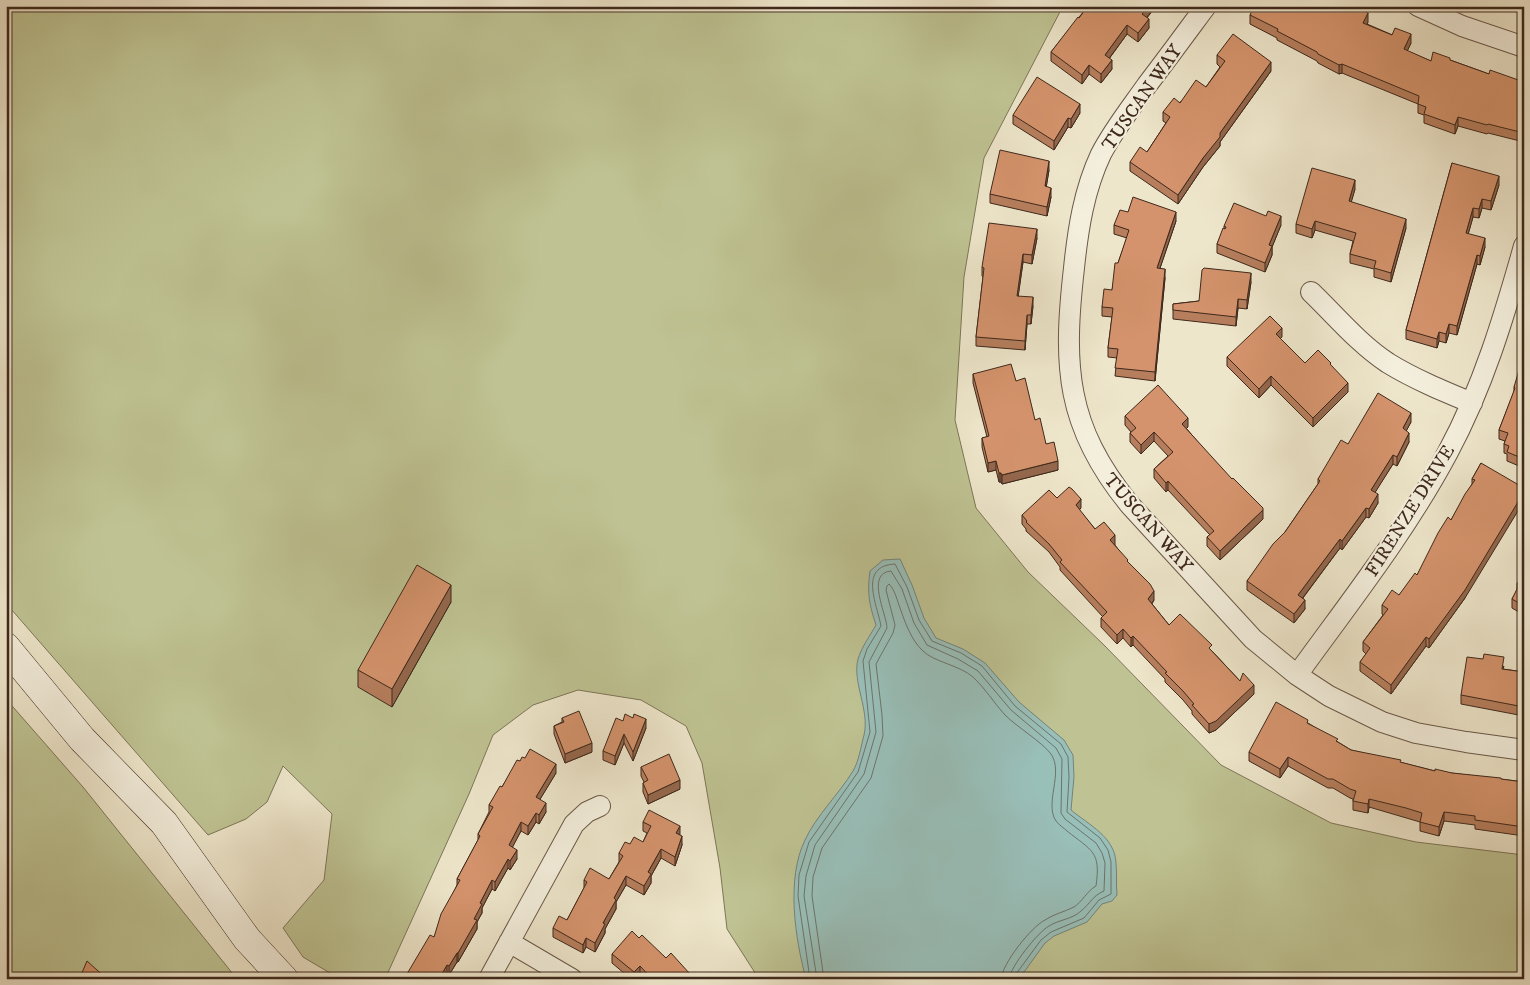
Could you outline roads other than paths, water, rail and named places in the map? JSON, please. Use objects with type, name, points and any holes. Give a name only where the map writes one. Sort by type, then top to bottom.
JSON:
[{"type":"street","name":"TUSCAN WAY","points":[[1206,6],[1117,125],[1095,169],[1082,211],[1069,312],[1069,363],[1073,396],[1082,427],[1096,457],[1113,485],[1130,505],[1253,639],[1297,675],[1329,696],[1364,714],[1398,728],[1438,738],[1524,750]]},
{"type":"street","points":[[1418,6],[1462,26],[1524,47]]},
{"type":"street","name":"FIRENZE DRIVE","points":[[1297,675],[1391,544],[1421,499],[1448,452],[1472,403],[1492,352],[1524,246]]},
{"type":"street","points":[[1311,292],[1363,343],[1387,362],[1416,378],[1472,403]]},
{"type":"street","points":[[6,647],[82,739],[164,823],[248,939],[284,979]]},
{"type":"street","points":[[489,979],[574,824],[587,812],[600,806]]},
{"type":"street","points":[[509,942],[572,979]]},
{"type":"water","points":[[900,559],[924,618],[936,638],[963,649],[985,663],[1019,702],[1064,740],[1073,755],[1074,777],[1071,810],[1100,832],[1115,854],[1117,895],[1112,901],[1102,904],[1087,922],[1054,936],[1045,943],[1019,979],[806,979],[794,909],[794,890],[799,855],[810,831],[857,763],[865,726],[865,716],[857,677],[858,659],[876,625],[869,598],[870,571],[883,560]]}]
